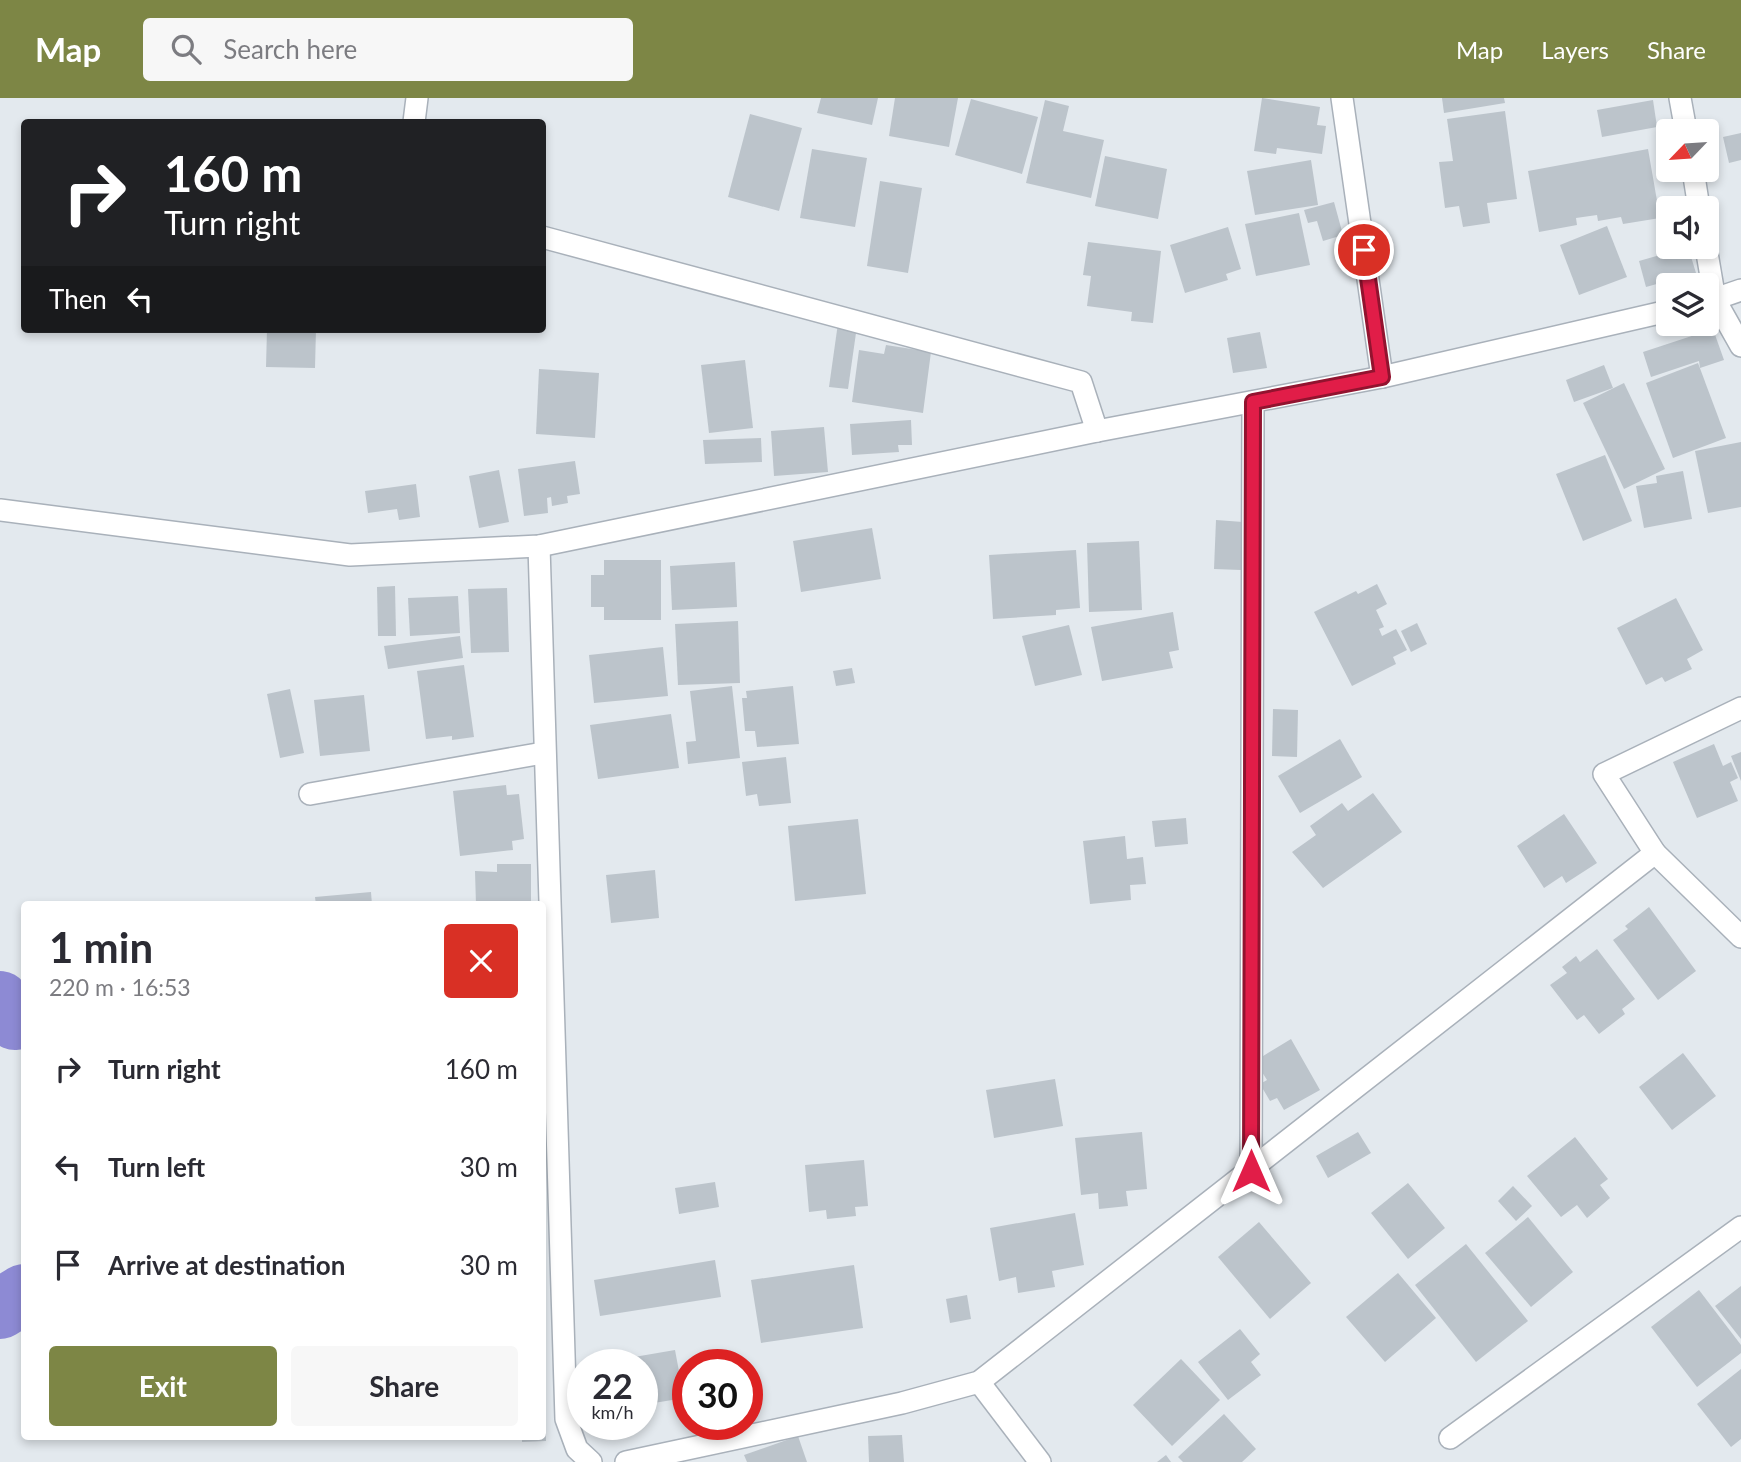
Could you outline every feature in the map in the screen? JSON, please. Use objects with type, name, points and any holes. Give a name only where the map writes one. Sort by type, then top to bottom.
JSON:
[{"type":"street","points":[[414,119],[417,98]]},
{"type":"street","points":[[1342,98],[1382,377]]},
{"type":"street","points":[[1680,98],[1684,119]]},
{"type":"street","points":[[546,238],[1081,382],[1097,431]]},
{"type":"street","points":[[1719,298],[1741,290]]},
{"type":"street","points":[[1719,313],[1741,346]]},
{"type":"street","points":[[0,510],[350,555],[540,546],[1097,431],[1382,377],[1656,314]]},
{"type":"street","points":[[1251,1171],[1253,402]]},
{"type":"street","points":[[540,546],[543,752],[566,1419],[577,1449],[591,1462]]},
{"type":"street","points":[[1741,708],[1604,774],[1655,853],[1741,937]]},
{"type":"street","points":[[310,794],[543,752]]},
{"type":"street","points":[[626,1462],[902,1403],[979,1382],[1655,853]]},
{"type":"street","points":[[1450,1438],[1741,1227]]},
{"type":"street","points":[[979,1382],[1040,1462]]},
{"type":"building","points":[[821,98],[878,98],[872,125],[817,113]]},
{"type":"building","points":[[895,98],[958,98],[949,147],[889,136]]},
{"type":"building","points":[[1262,98],[1320,107],[1317,125],[1326,126],[1322,154],[1277,148],[1276,154],[1254,151]]},
{"type":"building","points":[[1442,98],[1504,98],[1505,103],[1444,113]]},
{"type":"building","points":[[971,99],[1038,117],[1022,174],[955,155]]},
{"type":"building","points":[[1045,100],[1069,106],[1063,131],[1104,140],[1091,198],[1026,183]]},
{"type":"building","points":[[1653,100],[1656,127],[1602,137],[1597,110]]},
{"type":"building","points":[[1505,111],[1517,199],[1487,203],[1490,223],[1463,227],[1459,206],[1445,208],[1439,162],[1453,161],[1447,119]]},
{"type":"building","points":[[750,114],[802,128],[779,211],[728,197]]},
{"type":"building","points":[[1741,133],[1741,160],[1729,163],[1723,137]]},
{"type":"building","points":[[812,149],[867,158],[855,227],[800,218]]},
{"type":"building","points":[[1648,149],[1656,196],[1656,219],[1623,224],[1621,217],[1598,221],[1597,215],[1576,218],[1577,225],[1539,232],[1528,171]]},
{"type":"building","points":[[1105,156],[1167,169],[1158,219],[1095,206]]},
{"type":"building","points":[[1311,160],[1318,205],[1255,215],[1247,171]]},
{"type":"building","points":[[880,181],[922,188],[908,273],[867,266]]},
{"type":"building","points":[[1334,202],[1343,235],[1323,241],[1317,221],[1308,223],[1304,210]]},
{"type":"building","points":[[1299,213],[1310,265],[1256,276],[1245,224]]},
{"type":"building","points":[[1607,226],[1627,277],[1579,295],[1560,245]]},
{"type":"building","points":[[1228,227],[1241,269],[1226,274],[1228,280],[1185,293],[1170,245]]},
{"type":"building","points":[[1088,242],[1161,251],[1153,323],[1131,321],[1132,312],[1087,306],[1091,276],[1083,275]]},
{"type":"building","points":[[1656,256],[1656,259],[1692,259],[1696,273],[1656,273],[1656,284],[1646,287],[1639,261]]},
{"type":"building","points":[[838,323],[857,326],[848,389],[829,387]]},
{"type":"building","points":[[1260,332],[1267,368],[1233,373],[1227,338]]},
{"type":"building","points":[[267,333],[316,333],[315,368],[266,367]]},
{"type":"building","points":[[1692,336],[1715,336],[1724,360],[1700,368],[1699,361],[1651,377],[1643,352]]},
{"type":"building","points":[[886,345],[931,352],[923,413],[852,402],[859,350],[884,354]]},
{"type":"building","points":[[745,360],[753,428],[709,433],[701,365]]},
{"type":"building","points":[[1698,363],[1726,438],[1673,458],[1646,383]]},
{"type":"building","points":[[1604,365],[1613,388],[1574,402],[1566,380]]},
{"type":"building","points":[[539,369],[599,373],[595,438],[536,434]]},
{"type":"building","points":[[1624,383],[1665,469],[1624,489],[1583,403]]},
{"type":"building","points":[[911,420],[912,445],[898,445],[899,452],[852,455],[850,424]]},
{"type":"building","points":[[824,427],[828,472],[774,476],[771,431]]},
{"type":"building","points":[[761,438],[762,462],[705,464],[703,440]]},
{"type":"building","points":[[1741,442],[1741,507],[1708,513],[1695,451]]},
{"type":"building","points":[[1605,455],[1632,521],[1583,541],[1556,474]]},
{"type":"building","points":[[575,461],[580,494],[567,496],[568,503],[552,506],[551,497],[547,498],[548,513],[524,516],[518,469]]},
{"type":"building","points":[[499,470],[509,522],[479,528],[469,476]]},
{"type":"building","points":[[1683,471],[1692,519],[1644,528],[1636,486],[1657,483],[1656,476]]},
{"type":"building","points":[[416,484],[420,517],[399,520],[397,509],[368,513],[365,491]]},
{"type":"building","points":[[1216,520],[1243,522],[1241,570],[1214,569]]},
{"type":"building","points":[[872,528],[881,579],[801,592],[793,541]]},
{"type":"building","points":[[1139,541],[1142,610],[1089,612],[1087,543]]},
{"type":"building","points":[[1076,550],[1080,608],[1056,610],[1056,615],[993,619],[989,555]]},
{"type":"building","points":[[604,560],[661,560],[661,620],[604,620],[604,607],[591,607],[591,575],[604,575]]},
{"type":"building","points":[[735,562],[737,607],[672,610],[670,566]]},
{"type":"building","points":[[1377,584],[1387,604],[1376,610],[1384,627],[1379,629],[1382,636],[1396,629],[1407,650],[1393,657],[1396,664],[1352,686],[1314,612],[1356,591],[1358,594]]},
{"type":"building","points":[[395,586],[396,636],[378,636],[377,587]]},
{"type":"building","points":[[507,588],[509,652],[471,653],[468,589]]},
{"type":"building","points":[[458,596],[460,633],[410,636],[408,598]]},
{"type":"building","points":[[1676,598],[1703,650],[1687,659],[1692,669],[1665,682],[1662,677],[1646,685],[1617,628]]},
{"type":"building","points":[[1173,612],[1179,650],[1169,652],[1173,668],[1102,681],[1091,627]]},
{"type":"building","points":[[738,621],[740,683],[678,685],[675,624]]},
{"type":"building","points":[[1417,623],[1427,644],[1411,652],[1401,631]]},
{"type":"building","points":[[1069,625],[1082,675],[1035,686],[1022,636]]},
{"type":"building","points":[[460,636],[463,658],[388,669],[384,646]]},
{"type":"building","points":[[663,647],[668,696],[594,703],[589,655]]},
{"type":"building","points":[[464,665],[474,737],[426,739],[417,671]]},
{"type":"building","points":[[852,668],[855,683],[836,686],[833,671]]},
{"type":"building","points":[[732,686],[740,758],[688,764],[686,742],[696,741],[690,691]]},
{"type":"building","points":[[793,686],[799,744],[757,747],[755,731],[745,731],[742,698],[747,698],[746,691]]},
{"type":"building","points":[[290,689],[304,753],[280,758],[267,694]]},
{"type":"building","points":[[364,695],[370,751],[320,756],[314,700]]},
{"type":"building","points":[[1273,709],[1298,710],[1297,757],[1272,756]]},
{"type":"building","points":[[671,714],[679,768],[598,779],[590,725]]},
{"type":"building","points":[[1340,739],[1362,777],[1300,813],[1278,776]]},
{"type":"building","points":[[1714,744],[1723,766],[1731,762],[1738,778],[1730,782],[1738,801],[1697,818],[1673,762]]},
{"type":"building","points":[[1741,752],[1741,781],[1731,756]]},
{"type":"building","points":[[786,757],[791,803],[759,806],[757,794],[746,796],[742,762]]},
{"type":"building","points":[[506,785],[507,795],[519,794],[524,839],[512,841],[513,850],[460,856],[453,791]]},
{"type":"building","points":[[1373,793],[1402,832],[1323,888],[1292,852],[1316,835],[1310,826],[1342,803],[1348,811]]},
{"type":"building","points":[[1564,814],[1597,863],[1566,883],[1562,876],[1544,888],[1517,846]]},
{"type":"building","points":[[1186,818],[1188,844],[1155,847],[1152,821]]},
{"type":"building","points":[[858,819],[866,894],[795,901],[788,826]]},
{"type":"building","points":[[1125,836],[1127,859],[1143,857],[1146,884],[1130,885],[1131,900],[1090,904],[1083,841]]},
{"type":"building","points":[[497,864],[531,864],[531,901],[476,901],[475,871],[497,872]]},
{"type":"building","points":[[655,870],[659,918],[611,923],[606,875]]},
{"type":"building","points":[[371,892],[372,901],[316,901],[315,897]]},
{"type":"building","points":[[1649,907],[1696,971],[1658,1000],[1613,940],[1628,929],[1625,926]]},
{"type":"building","points":[[1597,949],[1635,999],[1622,1009],[1625,1014],[1599,1034],[1584,1015],[1577,1020],[1550,985],[1567,973],[1562,967],[1576,956],[1580,962]]},
{"type":"building","points":[[1291,1039],[1320,1090],[1284,1110],[1277,1098],[1270,1101],[1260,1084],[1267,1080],[1255,1061]]},
{"type":"building","points":[[1683,1053],[1716,1096],[1672,1130],[1639,1087]]},
{"type":"building","points":[[1055,1079],[1063,1126],[994,1138],[986,1090]]},
{"type":"building","points":[[1142,1132],[1147,1189],[1126,1191],[1128,1206],[1099,1209],[1098,1193],[1081,1195],[1075,1138]]},
{"type":"building","points":[[1358,1132],[1371,1153],[1328,1178],[1316,1156]]},
{"type":"building","points":[[1575,1137],[1608,1179],[1600,1185],[1610,1198],[1587,1218],[1577,1205],[1561,1217],[1527,1176]]},
{"type":"building","points":[[864,1160],[868,1206],[855,1207],[856,1216],[827,1219],[826,1210],[809,1212],[805,1165]]},
{"type":"building","points":[[715,1182],[719,1207],[679,1214],[675,1188]]},
{"type":"building","points":[[1408,1183],[1445,1228],[1408,1259],[1371,1213]]},
{"type":"building","points":[[1513,1186],[1532,1206],[1516,1221],[1498,1201]]},
{"type":"building","points":[[1075,1213],[1084,1265],[1052,1271],[1055,1287],[1018,1293],[1016,1277],[999,1281],[990,1228]]},
{"type":"building","points":[[1528,1217],[1573,1272],[1531,1307],[1485,1253]]},
{"type":"building","points":[[1259,1222],[1311,1283],[1270,1319],[1218,1257]]},
{"type":"building","points":[[1466,1244],[1528,1321],[1476,1362],[1415,1285]]},
{"type":"building","points":[[715,1260],[721,1297],[600,1316],[594,1280]]},
{"type":"building","points":[[854,1265],[863,1328],[761,1343],[751,1280]]},
{"type":"building","points":[[1398,1273],[1436,1318],[1385,1362],[1346,1317]]},
{"type":"building","points":[[1741,1286],[1741,1339],[1715,1306]]},
{"type":"building","points":[[1699,1290],[1741,1345],[1741,1353],[1697,1387],[1651,1327]]},
{"type":"building","points":[[967,1295],[971,1319],[950,1323],[946,1299]]},
{"type":"building","points":[[1240,1329],[1260,1354],[1251,1362],[1261,1375],[1228,1400],[1198,1362]]},
{"type":"building","points":[[672,1351],[672,1400],[658,1402],[658,1353]]},
{"type":"building","points":[[1181,1359],[1220,1400],[1172,1446],[1133,1405]]},
{"type":"building","points":[[1741,1369],[1741,1439],[1731,1447],[1697,1404]]},
{"type":"building","points":[[1224,1414],[1256,1449],[1242,1462],[1183,1462],[1178,1457]]},
{"type":"building","points":[[902,1435],[904,1462],[869,1462],[868,1436]]},
{"type":"building","points":[[798,1436],[807,1462],[747,1462],[744,1455]]},
{"type":"building","points":[[522,1440],[546,1440],[546,1441]]},
{"type":"building","points":[[1166,1455],[1171,1462],[1157,1462]]},
{"type":"waterway","points":[[0,1001],[15,1020],[21,1019]]},
{"type":"waterway","points":[[0,1309],[21,1296]]},
{"type":"route","points":[[1251,1171],[1253,402],[1382,377],[1364,250]]}]
